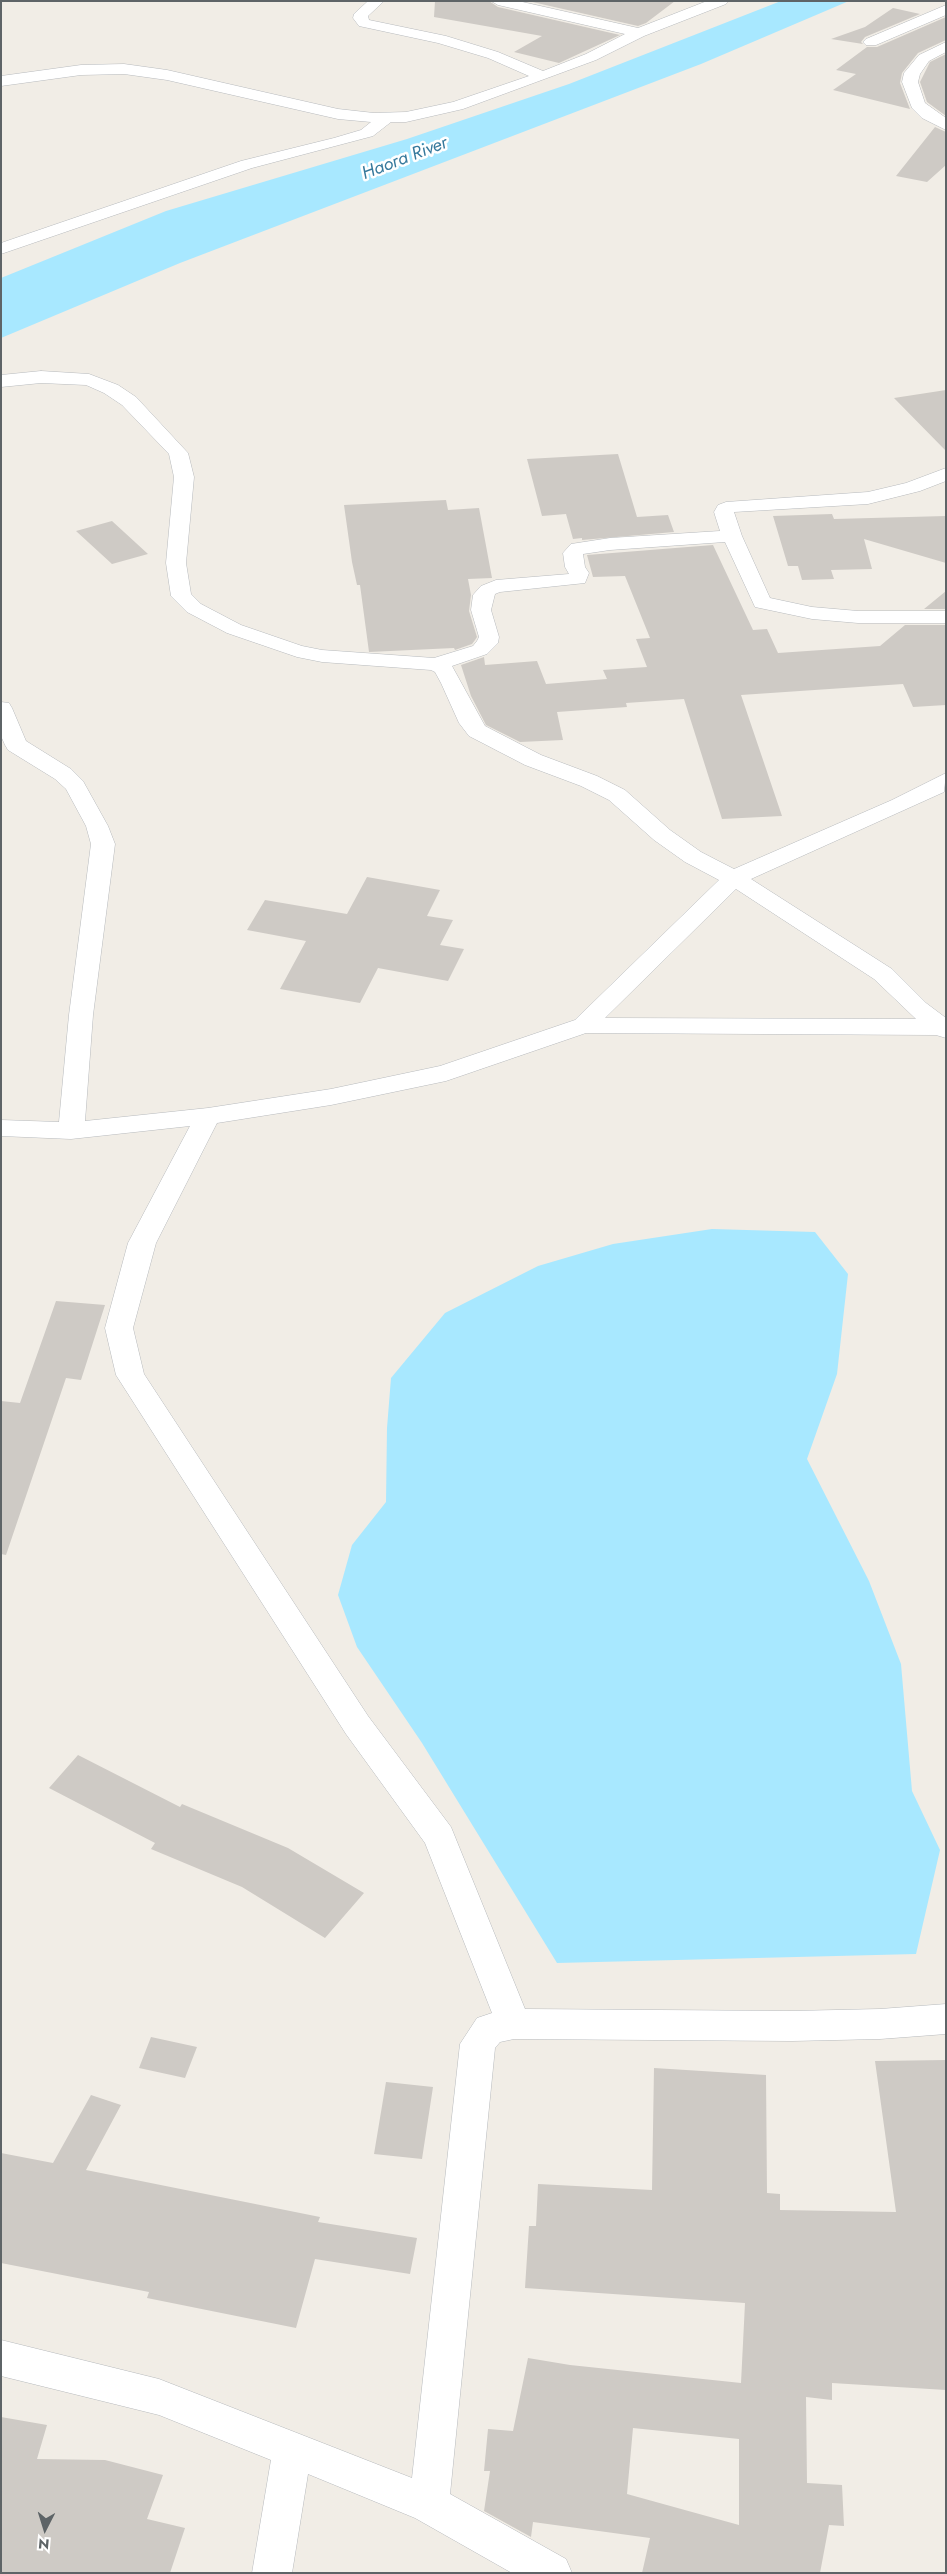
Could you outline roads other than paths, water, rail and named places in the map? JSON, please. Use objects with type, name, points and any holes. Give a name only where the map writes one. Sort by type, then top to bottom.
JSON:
[{"type":"street","points":[[377,1],[361,14],[360,18],[364,23],[441,39],[493,55],[544,76]]},
{"type":"street","points":[[498,1],[639,33]]},
{"type":"street","points":[[1,82],[81,70],[124,69],[167,75],[330,113],[387,118],[440,110],[544,76],[591,57],[639,33],[721,1]]},
{"type":"street","points":[[871,42],[946,9]]},
{"type":"street","points":[[946,46],[924,58],[912,73],[910,82],[918,105],[928,115],[946,125]]},
{"type":"street","points":[[1,250],[247,164],[339,142],[367,133],[387,118]]},
{"type":"street","points":[[1,381],[41,376],[89,380],[111,389],[129,400],[178,453],[184,477],[176,564],[181,596],[194,608],[234,629],[297,651],[322,656],[435,664],[480,650],[487,643],[489,637],[481,610],[483,595],[488,590],[496,586],[578,579],[579,573],[575,567],[573,553],[578,548],[610,544],[732,536]]},
{"type":"street","points":[[946,474],[913,487],[868,498],[733,506],[725,509],[724,512],[732,536],[762,603],[812,613],[858,617],[946,617]]},
{"type":"street","points":[[435,664],[443,668],[470,723],[477,731],[533,760],[589,781],[617,796],[662,835],[692,857],[734,878],[884,974],[943,1028]]},
{"type":"street","points":[[1,708],[16,744],[63,774],[75,786],[97,826],[103,844],[80,1015],[70,1131]]},
{"type":"street","points":[[584,1025],[734,878],[787,853],[900,805],[946,780]]},
{"type":"street","points":[[1,1128],[70,1131],[208,1116],[331,1097],[446,1073],[584,1025],[943,1028]]},
{"type":"street","points":[[208,1116],[142,1243],[119,1328],[130,1375],[357,1725],[439,1837],[514,2024]]},
{"type":"street","points":[[430,2504],[478,2044],[489,2030],[514,2024],[792,2026],[880,2024],[946,2019]]},
{"type":"street","points":[[1,2358],[159,2397],[430,2504],[552,2573]]},
{"type":"street","points":[[272,2573],[292,2449]]},
{"type":"water","name":"Haora River","points":[[781,1],[849,1],[701,64],[180,263],[1,338],[1,278],[166,211],[407,139],[569,84]]},
{"type":"water","points":[[712,1229],[815,1232],[848,1274],[837,1374],[807,1459],[869,1581],[901,1664],[912,1791],[940,1850],[916,1954],[557,1963],[422,1743],[357,1647],[338,1595],[352,1545],[386,1502],[387,1428],[391,1378],[445,1313],[538,1266],[613,1244]]}]
